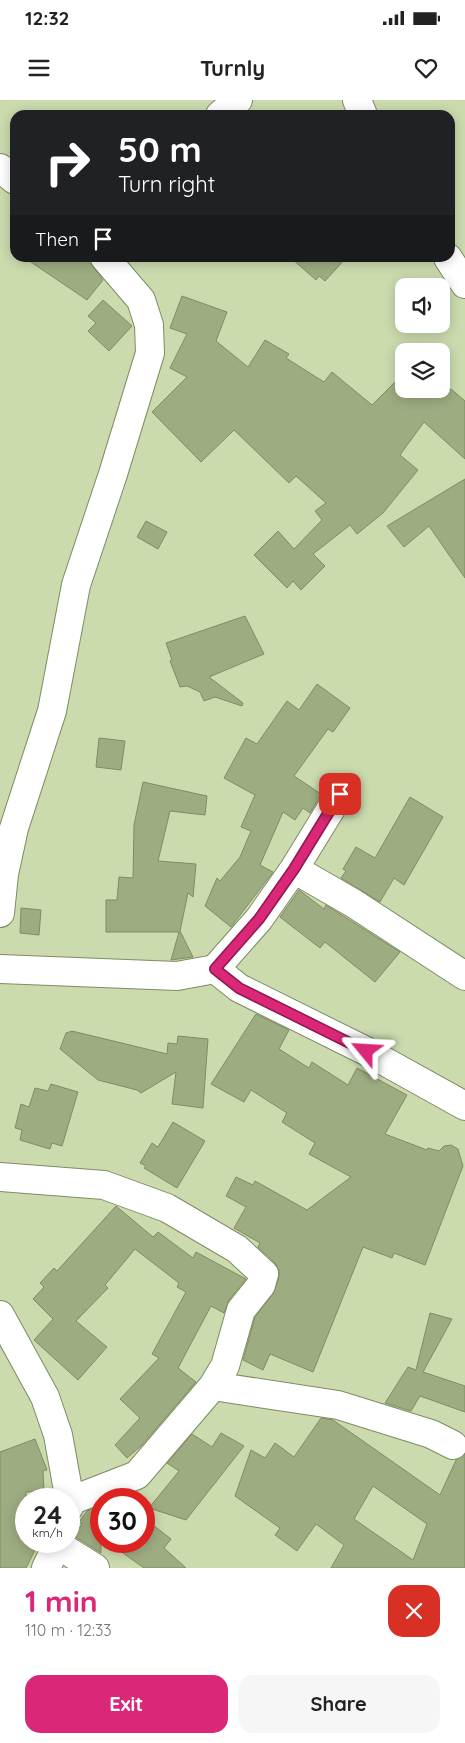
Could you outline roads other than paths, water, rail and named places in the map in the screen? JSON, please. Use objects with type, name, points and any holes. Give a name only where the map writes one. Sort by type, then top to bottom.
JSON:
[{"type":"street","points":[[226,110],[238,100]]},
{"type":"street","points":[[0,168],[10,176]]},
{"type":"street","points":[[0,913],[7,824],[52,711],[76,585],[113,474],[150,353],[149,325],[141,300],[108,262]]},
{"type":"street","points":[[451,262],[465,284]]},
{"type":"street","points":[[0,969],[178,976],[215,969],[259,919],[294,869],[340,794]]},
{"type":"street","points":[[294,869],[384,922],[465,976]]},
{"type":"street","points":[[215,969],[239,988],[366,1051],[465,1106]]},
{"type":"street","points":[[0,1177],[104,1185],[167,1208],[237,1249],[264,1274],[261,1285],[241,1310],[225,1366],[213,1386],[137,1476],[80,1499]]},
{"type":"street","points":[[0,1315],[45,1396],[58,1435],[66,1488]]},
{"type":"street","points":[[213,1386],[338,1404],[431,1434],[453,1444]]},
{"type":"street","points":[[60,1553],[95,1568]]}]
